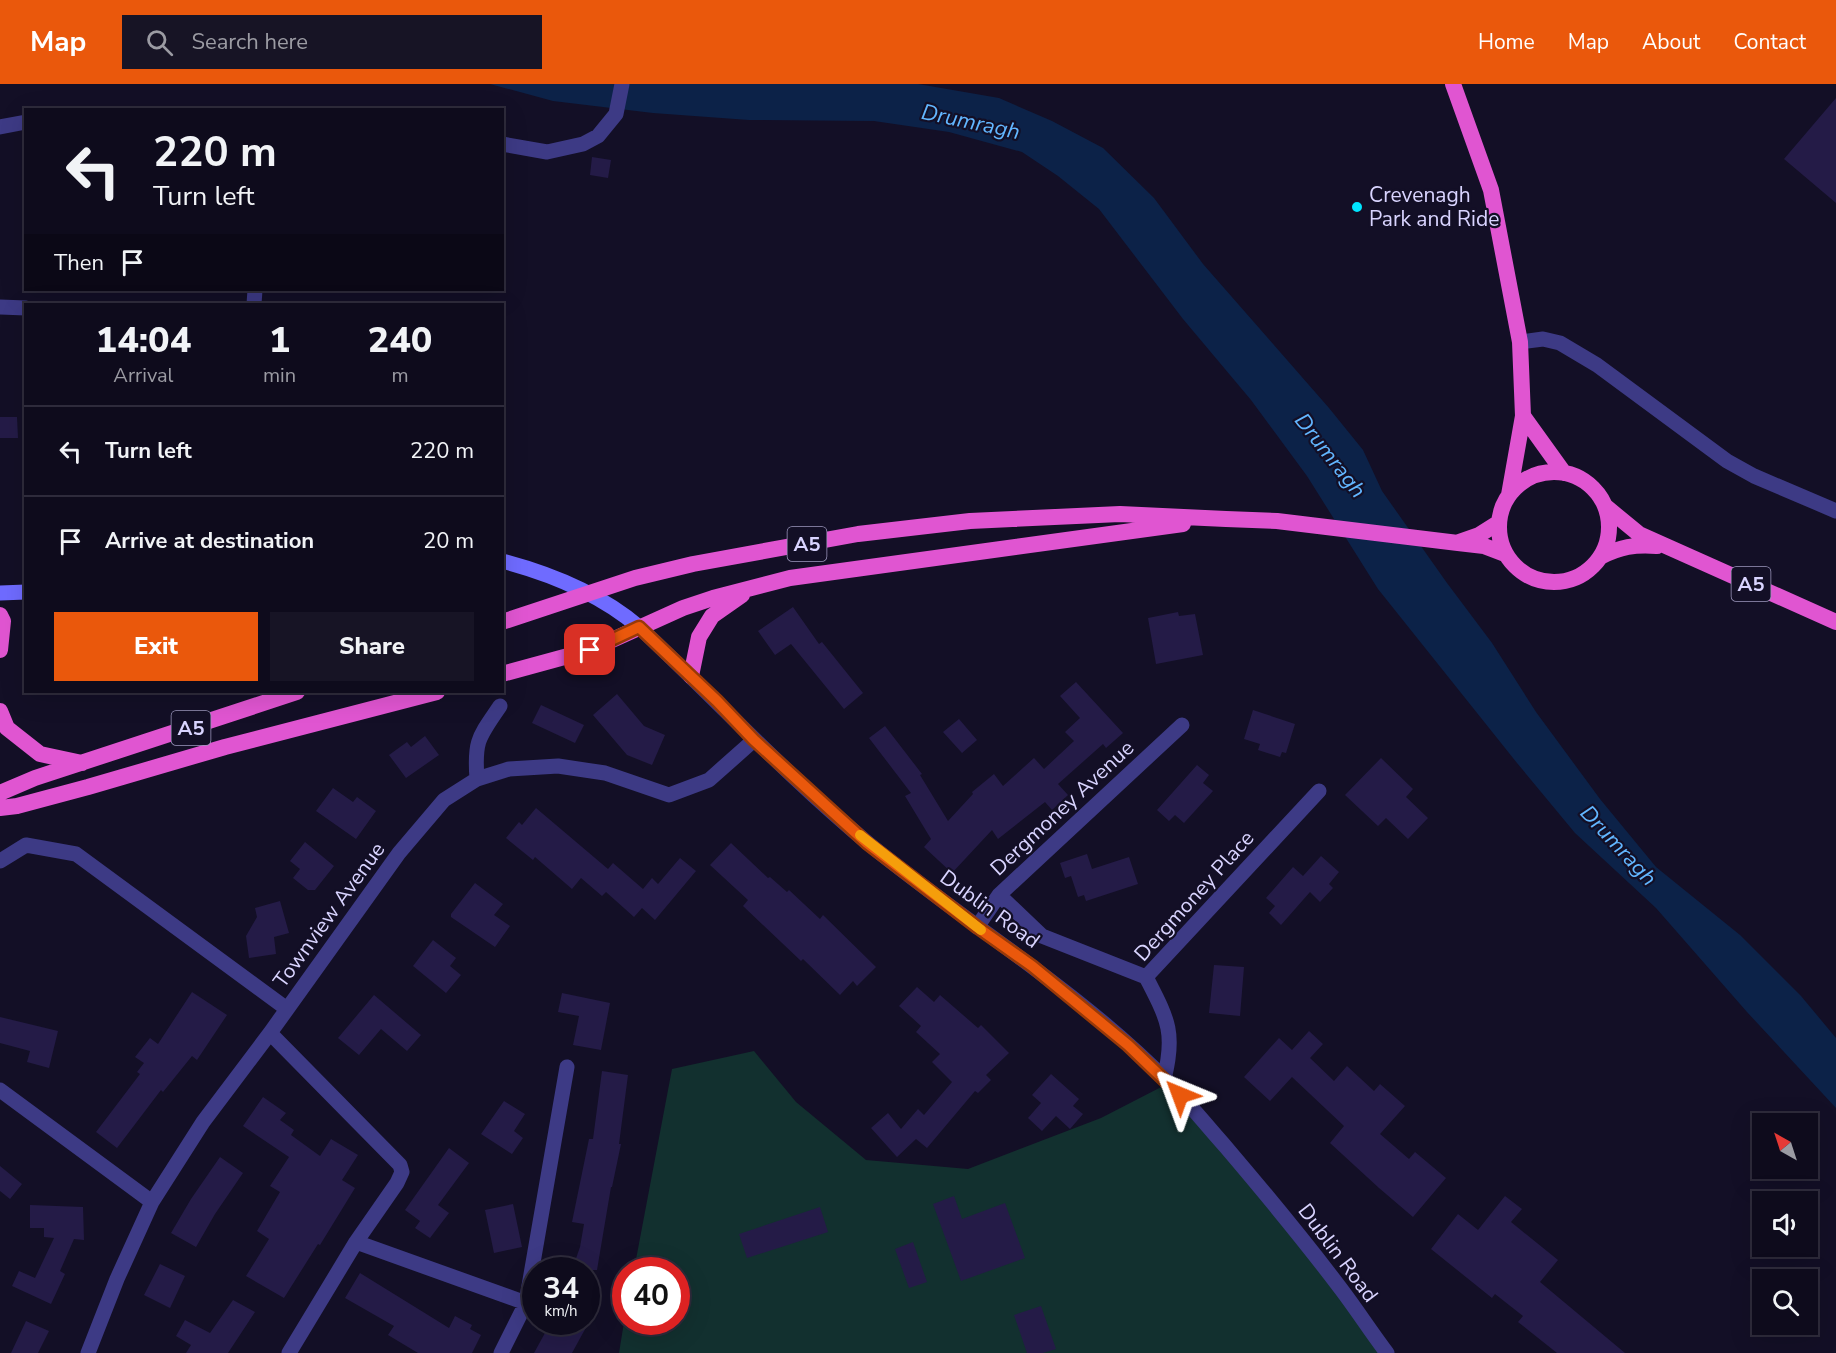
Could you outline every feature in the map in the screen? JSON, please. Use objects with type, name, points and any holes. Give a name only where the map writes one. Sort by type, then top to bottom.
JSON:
[{"type":"highway","points":[[1453,84],[1491,190],[1520,342],[1523,416],[1509,495]]},
{"type":"highway","points":[[1523,416],[1564,473]]},
{"type":"highway","points":[[1505,554],[1499,536],[1498,523],[1509,495],[1519,484],[1539,474],[1564,473]]},
{"type":"highway","name":"A5","points":[[1564,473],[1589,485],[1605,506],[1639,534],[1836,622]]},
{"type":"highway","points":[[1600,557],[1609,529],[1605,506]]},
{"type":"highway","name":"A5","points":[[504,621],[635,578],[693,564],[858,534],[970,521],[1109,514],[1277,521],[1484,546],[1505,554],[1517,569],[1533,579],[1550,583],[1575,579],[1593,566],[1600,557],[1620,547],[1638,545],[1666,547]]},
{"type":"highway","points":[[504,673],[590,650],[683,608],[790,578],[1226,519]]},
{"type":"highway","points":[[1450,542],[1479,535],[1498,523]]},
{"type":"highway","points":[[691,676],[699,637],[712,616],[753,588]]},
{"type":"highway","points":[[0,615],[3,621],[0,650]]},
{"type":"highway","name":"A5","points":[[0,793],[35,778],[294,693]]},
{"type":"highway","points":[[0,808],[17,806],[225,747],[433,693]]},
{"type":"highway","points":[[0,711],[7,728],[40,754],[84,763]]},
{"type":"main road","points":[[504,562],[553,576],[623,613],[639,627]]},
{"type":"main road","points":[[0,593],[24,592]]},
{"type":"street","points":[[504,144],[546,152],[583,144],[598,136],[616,114],[622,84]]},
{"type":"street","points":[[0,127],[24,122]]},
{"type":"street","points":[[0,307],[24,308]]},
{"type":"street","points":[[1520,342],[1543,339],[1560,343],[1597,365],[1727,461],[1754,476],[1836,511]]},
{"type":"street","name":"Dublin Road","points":[[639,627],[754,740],[867,843],[1032,966],[1128,1045],[1164,1078],[1260,1187],[1342,1290],[1388,1353]]},
{"type":"street","points":[[477,778],[475,752],[480,736],[500,706]]},
{"type":"street","name":"Dergmoney Avenue","points":[[977,927],[999,895],[1182,725]]},
{"type":"street","name":"Townview Avenue","points":[[88,1353],[117,1278],[152,1202],[203,1122],[407,844],[444,800],[477,778],[509,769],[558,766],[605,773],[669,795],[709,780],[754,740]]},
{"type":"street","name":"Dergmoney Place","points":[[1164,1078],[1171,1053],[1169,1029],[1146,977],[1319,791]]},
{"type":"street","points":[[0,861],[26,845],[76,854],[287,1009]]},
{"type":"street","points":[[999,895],[1042,936],[1146,977]]},
{"type":"street","points":[[270,1033],[400,1165],[402,1172],[288,1353]]},
{"type":"street","points":[[534,1257],[567,1067]]},
{"type":"street","points":[[0,1090],[152,1202]]},
{"type":"street","points":[[356,1242],[522,1302]]},
{"type":"street","points":[[501,1353],[522,1311]]},
{"type":"green space","points":[[754,1051],[796,1102],[866,1160],[968,1169],[1101,1118],[1169,1083],[1387,1353],[619,1353],[622,1335],[690,1335],[690,1257],[636,1257],[672,1069]]},
{"type":"water","name":"Drumragh","points":[[490,84],[918,84],[999,98],[1052,121],[1103,148],[1154,198],[1203,264],[1363,450],[1382,491],[1492,643],[1536,712],[1600,799],[1656,867],[1740,935],[1801,996],[1836,1038],[1836,1108],[1747,1012],[1656,908],[1575,833],[1378,589],[1307,476],[1251,400],[1183,319],[1099,209],[1058,176],[1022,152],[949,132],[874,121],[749,120],[653,113],[553,101]]},
{"type":"building","points":[[1836,98],[1836,203],[1784,159]]},
{"type":"building","points":[[592,157],[611,160],[608,178],[590,175]]},
{"type":"building","points":[[0,417],[17,417],[18,438],[0,438]]},
{"type":"building","points":[[793,607],[819,644],[822,642],[863,693],[844,709],[791,644],[775,655],[758,631]]},
{"type":"building","points":[[1178,612],[1179,616],[1195,614],[1203,655],[1156,664],[1148,618]]},
{"type":"building","points":[[1076,682],[1123,733],[1106,748],[1103,744],[1058,784],[1068,795],[1052,810],[1045,802],[998,839],[992,830],[952,873],[924,847],[931,839],[905,796],[911,793],[869,738],[885,726],[922,774],[920,775],[948,821],[973,794],[972,792],[994,774],[1003,786],[1034,758],[1044,769],[1074,741],[1065,732],[1080,718],[1060,696]]},
{"type":"building","points":[[617,694],[644,726],[665,735],[652,765],[627,755],[593,715]]},
{"type":"building","points":[[541,705],[584,725],[575,743],[532,723]]},
{"type":"building","points":[[1253,710],[1295,724],[1286,753],[1282,752],[1280,757],[1258,750],[1260,744],[1244,739]]},
{"type":"building","points":[[959,719],[977,740],[962,753],[943,732]]},
{"type":"building","points":[[425,736],[439,755],[406,778],[389,755],[407,742],[411,747]]},
{"type":"building","points":[[1381,758],[1413,789],[1406,797],[1428,818],[1408,839],[1386,818],[1378,826],[1345,795]]},
{"type":"building","points":[[1197,765],[1209,775],[1203,783],[1213,791],[1184,823],[1175,815],[1169,821],[1157,810]]},
{"type":"building","points":[[333,788],[353,802],[357,797],[376,811],[356,839],[316,811]]},
{"type":"building","points":[[536,808],[608,869],[613,863],[643,889],[652,878],[658,884],[680,858],[696,871],[655,920],[642,908],[634,917],[606,892],[602,896],[581,878],[572,889],[535,857],[533,860],[506,838],[519,822],[522,825]]},
{"type":"building","points":[[305,842],[334,866],[315,890],[308,890],[293,878],[300,869],[290,861]]},
{"type":"building","points":[[731,843],[768,878],[770,877],[787,892],[789,890],[820,919],[823,915],[876,967],[857,986],[853,981],[840,995],[743,906],[748,900],[710,865]]},
{"type":"building","points":[[1087,854],[1092,869],[1129,857],[1138,884],[1086,901],[1084,895],[1078,897],[1071,876],[1065,878],[1060,863]]},
{"type":"building","points":[[1321,856],[1339,872],[1329,884],[1333,888],[1320,902],[1310,892],[1281,925],[1269,913],[1275,906],[1266,898],[1293,867],[1303,876]]},
{"type":"building","points":[[475,883],[503,904],[494,915],[510,926],[495,947],[451,917]]},
{"type":"building","points":[[280,901],[289,933],[274,937],[276,954],[249,958],[246,936],[257,917],[255,908]]},
{"type":"building","points":[[433,940],[456,958],[450,966],[461,975],[446,993],[413,966]]},
{"type":"building","points":[[1214,965],[1244,967],[1240,1016],[1209,1013]]},
{"type":"building","points":[[917,987],[934,1002],[940,995],[978,1028],[981,1025],[1009,1053],[986,1075],[991,1080],[978,1093],[975,1091],[927,1148],[916,1139],[897,1157],[871,1128],[888,1113],[901,1129],[918,1109],[924,1115],[952,1082],[932,1062],[940,1054],[916,1032],[921,1026],[899,1006]]},
{"type":"building","points":[[192,992],[227,1015],[197,1060],[192,1056],[163,1092],[161,1090],[117,1148],[96,1132],[140,1074],[137,1072],[144,1063],[135,1057],[150,1038],[158,1044]]},
{"type":"building","points":[[562,993],[610,1003],[601,1050],[573,1045],[579,1016],[558,1012]]},
{"type":"building","points":[[374,995],[421,1035],[407,1051],[381,1029],[359,1055],[338,1038]]},
{"type":"building","points":[[0,1017],[58,1031],[49,1068],[27,1062],[30,1051],[0,1043]]},
{"type":"building","points":[[1309,1031],[1323,1044],[1310,1058],[1334,1081],[1347,1066],[1374,1091],[1380,1084],[1405,1106],[1380,1134],[1409,1159],[1415,1152],[1446,1178],[1413,1217],[1330,1143],[1344,1126],[1292,1077],[1270,1101],[1244,1077],[1279,1038],[1292,1050]]},
{"type":"building","points":[[602,1071],[628,1075],[619,1144],[621,1144],[599,1257],[577,1257],[584,1224],[572,1222],[589,1139],[593,1139]]},
{"type":"building","points":[[1051,1074],[1079,1099],[1073,1106],[1083,1114],[1070,1129],[1056,1116],[1042,1131],[1028,1118],[1041,1103],[1032,1095]]},
{"type":"building","points":[[263,1097],[286,1113],[280,1120],[294,1130],[291,1135],[320,1156],[331,1139],[358,1155],[342,1180],[355,1188],[284,1298],[246,1276],[269,1239],[257,1231],[280,1192],[270,1186],[289,1157],[243,1126]]},
{"type":"building","points":[[504,1101],[525,1114],[514,1131],[523,1138],[512,1154],[481,1134]]},
{"type":"building","points":[[449,1148],[469,1163],[438,1205],[449,1213],[430,1238],[415,1228],[420,1221],[405,1210]]},
{"type":"building","points":[[220,1157],[243,1173],[196,1247],[171,1233]]},
{"type":"building","points":[[0,1166],[22,1184],[10,1199],[0,1191]]},
{"type":"building","points":[[954,1196],[962,1219],[1005,1203],[1025,1258],[961,1281],[933,1204]]},
{"type":"building","points":[[1505,1196],[1522,1209],[1511,1222],[1558,1260],[1540,1282],[1625,1353],[1557,1353],[1518,1322],[1523,1316],[1495,1294],[1492,1298],[1431,1249],[1458,1214],[1478,1230]]},
{"type":"building","points":[[513,1204],[522,1247],[494,1253],[485,1210]]},
{"type":"building","points":[[30,1205],[83,1207],[84,1240],[74,1239],[60,1271],[65,1274],[51,1304],[12,1286],[19,1271],[35,1278],[54,1238],[44,1237],[44,1228],[30,1228]]},
{"type":"building","points":[[820,1207],[828,1232],[747,1258],[739,1234]]},
{"type":"building","points":[[913,1242],[927,1282],[909,1288],[895,1249]]},
{"type":"building","points":[[160,1264],[185,1276],[170,1308],[144,1295]]},
{"type":"building","points":[[360,1273],[449,1328],[455,1316],[472,1325],[470,1329],[481,1335],[472,1353],[418,1353],[388,1335],[394,1326],[345,1298]]},
{"type":"building","points":[[233,1300],[255,1312],[228,1353],[186,1353],[191,1345],[176,1336],[185,1320],[210,1333]]},
{"type":"building","points":[[1041,1306],[1056,1349],[1043,1353],[1027,1353],[1014,1315]]},
{"type":"building","points":[[26,1321],[49,1331],[38,1353],[11,1353]]},
{"type":"building","points":[[544,1335],[582,1335],[572,1353],[534,1353]]},
{"type":"slow traffic","points":[[860,835],[867,843],[981,930]]},
{"type":"place","name":"Crevenagh Park and Ride","points":[[1357,207]]},
{"type":"route","points":[[590,650],[639,627],[717,701],[754,740],[867,843],[1032,966],[1128,1045],[1180,1095]]}]
